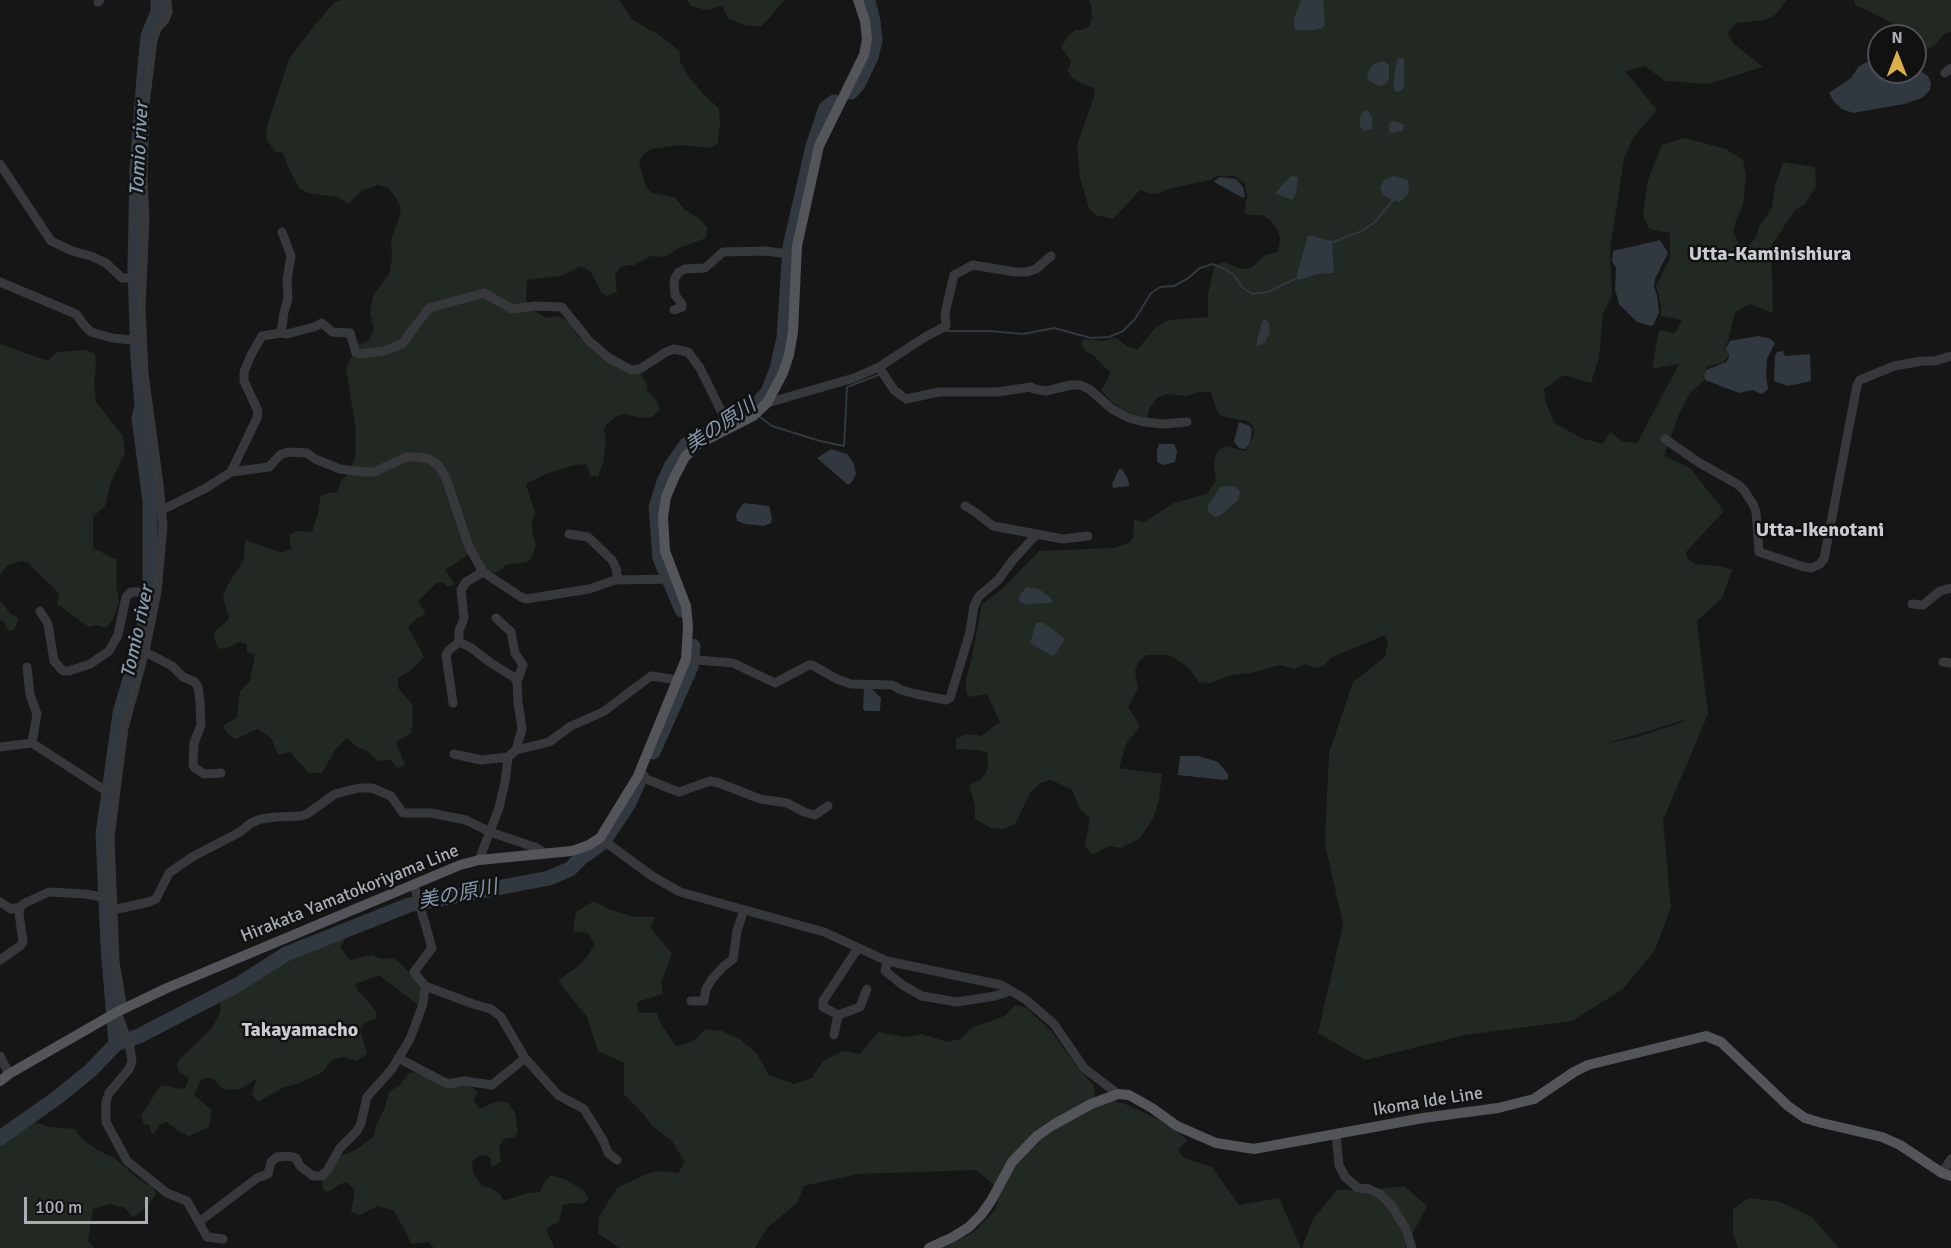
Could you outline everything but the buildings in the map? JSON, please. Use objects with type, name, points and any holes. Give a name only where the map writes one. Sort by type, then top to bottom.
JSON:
[{"type":"main road","points":[[603,841],[638,776],[686,659],[688,626],[686,606],[665,551],[663,517],[666,497],[685,457],[698,444],[753,416],[768,403],[783,373],[793,332],[796,255],[819,146],[864,56],[867,39],[860,1]]},
{"type":"main road","name":"Hirakata Yamatokoriyama Line","points":[[0,1081],[120,1010],[252,951],[416,891],[460,865],[479,860],[580,849],[603,841]]},
{"type":"main road","name":"Ikoma Ide Line","points":[[1118,1094],[1129,1095],[1177,1126],[1216,1143],[1254,1149],[1423,1118],[1498,1108],[1534,1099],[1588,1065],[1706,1036],[1721,1042],[1788,1106],[1805,1118],[1882,1137],[1900,1145],[1947,1175]]},
{"type":"main road","points":[[929,1248],[961,1232],[981,1215],[992,1201],[1012,1162],[1037,1136],[1091,1104],[1118,1094]]},
{"type":"street","points":[[167,0],[168,12],[153,40],[146,104],[143,178],[145,219],[136,278],[144,373],[163,526],[157,592],[144,653],[128,708],[110,837],[115,962],[120,1010],[132,1062],[109,1093],[106,1102],[106,1122],[127,1161],[167,1193],[187,1201],[207,1237],[223,1239]]},
{"type":"street","points":[[0,164],[51,241],[72,251],[91,256],[106,264],[122,278],[136,278]]},
{"type":"street","points":[[282,232],[291,256],[287,280],[288,299],[282,333]]},
{"type":"street","points":[[674,310],[682,307],[675,295],[675,278],[685,269],[705,268],[723,252],[765,251],[796,255]]},
{"type":"street","points":[[768,403],[854,378],[879,367],[946,326],[945,313],[954,275],[973,265],[1027,272],[1036,269],[1051,256]]},
{"type":"street","points":[[0,282],[76,314],[91,332],[112,338],[142,341]]},
{"type":"street","points":[[231,472],[258,411],[244,381],[244,372],[250,355],[262,336],[287,334],[322,323],[332,332],[350,333],[356,352],[366,354],[384,351],[402,344],[429,308],[484,293],[512,309],[535,306],[562,308],[589,341],[609,358],[631,370],[640,369],[674,349],[688,352],[700,368],[729,427]]},
{"type":"street","points":[[1665,438],[1698,462],[1743,489],[1754,504],[1759,552],[1811,568],[1820,564],[1824,559],[1860,380],[1894,366],[1935,362],[1951,356]]},
{"type":"street","points":[[879,367],[894,390],[906,399],[939,392],[998,392],[1031,387],[1046,391],[1071,385],[1089,388],[1112,409],[1144,422],[1163,424],[1187,422]]},
{"type":"street","points":[[162,510],[206,488],[231,472],[270,467],[280,455],[288,452],[307,453],[315,459],[340,469],[364,472],[374,472],[406,457],[418,457],[429,459],[438,465],[446,478],[469,547],[483,573],[526,599],[589,589],[618,580],[675,579]]},
{"type":"street","points":[[965,506],[993,526],[1064,539],[1088,536]]},
{"type":"street","points":[[569,534],[588,537],[612,560],[618,580]]},
{"type":"street","points":[[686,659],[733,663],[775,684],[812,664],[837,679],[851,684],[892,685],[901,690],[946,700],[950,698],[970,632],[974,606],[979,596],[999,580],[1013,560],[1037,534]]},
{"type":"street","points":[[459,642],[459,631],[464,618],[461,590],[466,582],[483,573]]},
{"type":"street","points":[[1912,604],[1923,605],[1940,591],[1951,588]]},
{"type":"street","points":[[40,611],[48,624],[54,661],[63,671],[69,671],[90,664],[109,651],[118,635],[126,597],[131,592],[157,592]]},
{"type":"street","points":[[479,860],[499,808],[512,754],[522,729],[518,682],[523,664],[515,653],[511,632],[496,618]]},
{"type":"street","points":[[459,642],[470,647],[518,682]]},
{"type":"street","points":[[453,703],[446,655],[459,642]]},
{"type":"street","points":[[144,653],[171,666],[183,677],[195,682],[198,687],[201,725],[194,742],[193,765],[204,774],[221,773]]},
{"type":"street","points":[[27,667],[30,695],[37,714],[32,743]]},
{"type":"street","points":[[454,754],[481,760],[512,754],[549,742],[571,726],[603,712],[651,675],[678,680]]},
{"type":"street","points":[[0,747],[32,743],[104,789],[115,790]]},
{"type":"street","points":[[638,776],[679,792],[710,781],[760,800],[787,803],[815,815],[828,806]]},
{"type":"street","points":[[113,910],[149,902],[156,898],[169,873],[192,857],[234,836],[251,824],[261,819],[307,814],[324,801],[347,790],[372,788],[391,796],[403,813],[431,813],[466,820],[490,832],[516,839],[547,854]]},
{"type":"street","points":[[603,841],[652,876],[680,892],[824,932],[887,961],[987,981],[1010,991],[1025,999],[1054,1024],[1084,1068],[1118,1094]]},
{"type":"street","points":[[416,891],[432,948],[414,972],[425,986],[491,1009],[501,1017],[525,1058],[558,1095],[584,1109],[603,1140],[608,1153],[617,1160]]},
{"type":"street","points":[[0,902],[11,909],[50,892],[112,898]]},
{"type":"street","points":[[0,960],[23,942],[20,907]]},
{"type":"street","points":[[691,1001],[704,1001],[706,989],[712,979],[733,958],[737,931],[744,910]]},
{"type":"street","points":[[858,948],[823,1001],[823,1007],[838,1015],[860,1007],[867,989]]},
{"type":"street","points":[[887,961],[885,971],[922,996],[957,1002],[995,996],[1010,991]]},
{"type":"street","points":[[199,1222],[257,1178],[268,1174],[271,1162],[277,1157],[296,1158],[300,1166],[313,1176],[321,1176],[327,1171],[340,1148],[357,1131],[367,1097],[392,1069],[410,1038],[423,1004],[425,986]]},
{"type":"street","points":[[834,1035],[838,1015]]},
{"type":"street","points":[[0,1056],[9,1074]]},
{"type":"street","points":[[398,1058],[448,1084],[464,1081],[492,1085],[525,1058]]},
{"type":"street","points":[[1336,1134],[1339,1165],[1345,1177],[1358,1188],[1369,1189],[1381,1195],[1391,1205],[1406,1229],[1412,1248]]},
{"type":"street","points":[[1947,1175],[1951,1159]]},
{"type":"shaded area","points":[[341,0],[619,0],[632,19],[658,34],[679,51],[680,62],[689,77],[719,108],[720,123],[718,143],[711,148],[680,145],[651,149],[643,155],[639,163],[646,188],[652,193],[674,197],[685,210],[700,219],[707,227],[706,238],[677,249],[665,257],[651,256],[634,265],[620,268],[615,276],[617,292],[607,296],[601,292],[591,272],[581,266],[561,276],[527,280],[526,300],[536,312],[547,318],[558,316],[568,321],[577,335],[596,353],[632,373],[640,373],[648,386],[646,389],[656,400],[660,410],[652,417],[643,418],[624,414],[617,416],[606,425],[603,462],[598,477],[591,476],[586,464],[575,465],[548,473],[526,484],[535,513],[532,532],[536,545],[527,562],[506,565],[496,573],[486,570],[476,554],[468,555],[445,570],[455,584],[448,587],[442,582],[435,584],[418,601],[426,614],[416,619],[408,627],[424,657],[410,671],[398,678],[398,688],[412,704],[411,733],[396,742],[405,765],[397,768],[391,760],[378,761],[347,738],[335,750],[322,773],[309,773],[290,752],[278,755],[271,738],[257,729],[236,739],[228,734],[223,726],[237,717],[240,691],[250,681],[255,655],[247,652],[247,644],[238,642],[230,647],[219,649],[214,639],[215,631],[229,618],[223,598],[227,586],[244,560],[245,540],[283,553],[291,548],[289,536],[297,531],[312,532],[319,510],[320,497],[324,494],[338,492],[340,483],[355,458],[356,431],[346,368],[357,346],[369,340],[374,329],[370,312],[373,296],[389,274],[392,258],[391,240],[401,208],[388,188],[378,185],[362,191],[348,204],[338,197],[308,193],[300,189],[283,153],[276,152],[266,139],[267,126],[289,59],[335,2]]},
{"type":"shaded area","points":[[687,0],[784,0],[761,26],[747,26],[729,19],[722,6],[707,10],[691,6]]},
{"type":"shaded area","points":[[1089,0],[1787,0],[1775,15],[1765,20],[1737,23],[1728,34],[1734,44],[1763,67],[1708,84],[1665,81],[1645,66],[1625,71],[1657,110],[1633,138],[1624,159],[1610,249],[1612,296],[1603,313],[1599,358],[1591,383],[1564,375],[1544,389],[1546,404],[1555,423],[1581,438],[1603,444],[1610,432],[1622,441],[1637,443],[1679,364],[1652,369],[1659,330],[1675,333],[1682,320],[1661,316],[1656,286],[1670,258],[1670,233],[1649,229],[1643,215],[1648,180],[1662,145],[1685,138],[1726,149],[1743,160],[1746,175],[1743,205],[1733,232],[1739,244],[1750,244],[1772,208],[1775,186],[1783,162],[1815,167],[1816,186],[1804,205],[1795,210],[1771,246],[1773,313],[1750,304],[1735,312],[1724,349],[1728,352],[1728,357],[1722,363],[1707,366],[1703,376],[1704,381],[1690,393],[1679,414],[1664,456],[1690,468],[1724,511],[1686,552],[1687,558],[1695,564],[1719,566],[1732,570],[1722,598],[1697,621],[1708,714],[1663,820],[1671,907],[1655,950],[1623,989],[1572,1021],[1465,1035],[1365,1060],[1318,1033],[1343,924],[1325,844],[1329,753],[1353,682],[1385,657],[1388,642],[1385,635],[1332,657],[1324,666],[1314,668],[1305,664],[1294,669],[1280,665],[1251,673],[1232,675],[1210,683],[1199,682],[1189,668],[1169,655],[1147,655],[1138,662],[1135,671],[1138,689],[1128,707],[1140,726],[1126,744],[1119,768],[1162,774],[1159,799],[1153,819],[1140,838],[1121,848],[1109,846],[1092,855],[1085,845],[1090,818],[1080,809],[1072,790],[1051,780],[1040,783],[1030,793],[1015,824],[1004,829],[991,828],[975,819],[975,805],[969,785],[981,780],[988,768],[987,752],[956,749],[956,739],[967,734],[981,736],[1000,722],[987,694],[968,697],[966,689],[966,679],[982,604],[1002,589],[1039,551],[1114,548],[1130,542],[1133,537],[1134,520],[1144,522],[1174,503],[1207,494],[1216,481],[1214,466],[1216,454],[1226,446],[1246,451],[1254,435],[1253,426],[1247,421],[1221,416],[1211,392],[1199,392],[1187,396],[1168,394],[1158,397],[1149,409],[1147,419],[1128,412],[1112,402],[1101,390],[1111,373],[1093,355],[1086,352],[1081,344],[1083,339],[1102,341],[1116,338],[1128,347],[1138,349],[1156,327],[1169,320],[1208,317],[1208,294],[1214,267],[1223,262],[1242,269],[1251,268],[1265,255],[1278,252],[1280,239],[1278,230],[1269,219],[1262,215],[1244,213],[1247,198],[1245,184],[1235,176],[1217,176],[1210,180],[1168,189],[1160,193],[1152,194],[1140,190],[1113,219],[1096,215],[1089,208],[1080,178],[1077,145],[1095,94],[1093,87],[1072,78],[1068,71],[1071,61],[1061,47],[1075,30],[1083,30],[1090,25],[1091,4]],"holes":[[[1686,721],[1635,738],[1605,744]]]},
{"type":"shaded area","points":[[1301,0],[1323,0],[1325,25],[1323,28],[1297,30],[1294,28],[1294,18]]},
{"type":"shaded area","points":[[1854,0],[1951,0],[1951,32],[1945,33],[1927,50],[1927,24],[1894,24],[1856,6]]},
{"type":"shaded area","points":[[1399,58],[1404,59],[1404,85],[1399,92],[1395,91],[1393,84]]},
{"type":"shaded area","points":[[1383,61],[1389,65],[1389,78],[1386,84],[1379,86],[1369,81],[1367,76],[1374,64]]},
{"type":"shaded area","points":[[1867,62],[1867,84],[1927,84],[1927,75],[1931,83],[1930,90],[1922,98],[1904,104],[1853,113],[1842,109],[1829,93],[1851,78],[1859,66]]},
{"type":"shaded area","points":[[1367,110],[1372,117],[1372,129],[1365,131],[1360,127],[1360,117]]},
{"type":"shaded area","points":[[1393,121],[1404,124],[1403,131],[1389,132],[1389,124]]},
{"type":"shaded area","points":[[1291,176],[1297,177],[1298,180],[1296,193],[1292,200],[1275,193]]},
{"type":"shaded area","points":[[1394,176],[1408,180],[1408,194],[1400,202],[1383,195],[1380,188],[1384,180]]},
{"type":"shaded area","points":[[1220,177],[1236,179],[1243,187],[1245,196],[1243,198],[1214,181]]},
{"type":"shaded area","points":[[1308,235],[1332,241],[1334,273],[1317,274],[1299,280],[1296,278]]},
{"type":"shaded area","points":[[1660,240],[1668,253],[1655,279],[1654,287],[1659,312],[1651,326],[1637,322],[1619,304],[1615,289],[1616,268],[1612,261],[1613,251]]},
{"type":"shaded area","points":[[1263,320],[1269,323],[1270,333],[1264,343],[1257,346],[1257,339]]},
{"type":"shaded area","points":[[1758,336],[1771,339],[1775,343],[1767,359],[1768,389],[1762,394],[1752,390],[1739,393],[1705,380],[1706,370],[1726,362],[1729,358],[1725,349],[1730,341]]},
{"type":"shaded area","points":[[0,344],[48,361],[57,352],[87,350],[95,354],[96,402],[123,436],[125,453],[111,482],[105,506],[93,517],[93,548],[117,560],[116,582],[119,603],[113,619],[106,628],[96,625],[89,627],[57,604],[59,593],[27,562],[21,561],[8,565],[0,575]]},
{"type":"shaded area","points":[[1783,351],[1785,356],[1810,354],[1811,381],[1788,386],[1774,381],[1775,356],[1777,352]]},
{"type":"shaded area","points":[[1239,422],[1252,429],[1250,443],[1245,449],[1239,448],[1234,442]]},
{"type":"shaded area","points":[[1159,444],[1174,444],[1177,452],[1175,462],[1164,465],[1157,462]]},
{"type":"shaded area","points":[[831,449],[847,454],[853,462],[856,474],[848,485],[817,458]]},
{"type":"shaded area","points":[[1119,469],[1122,469],[1128,479],[1129,486],[1113,488],[1112,484]]},
{"type":"shaded area","points":[[1234,486],[1240,491],[1238,500],[1221,515],[1215,517],[1212,515],[1208,511],[1208,505],[1219,489]]},
{"type":"shaded area","points":[[744,503],[769,506],[771,523],[764,526],[737,521],[738,510]]},
{"type":"shaded area","points":[[1026,587],[1039,589],[1051,598],[1052,603],[1025,604],[1020,602],[1019,597]]},
{"type":"shaded area","points":[[0,601],[11,614],[19,619],[14,630],[8,631],[3,620],[0,621]]},
{"type":"shaded area","points":[[1036,623],[1044,623],[1065,639],[1052,656],[1030,643]]},
{"type":"shaded area","points":[[864,688],[871,688],[881,698],[880,711],[863,709]]},
{"type":"shaded area","points":[[1180,756],[1199,756],[1218,762],[1228,774],[1228,779],[1178,775]]},
{"type":"shaded area","points":[[594,901],[608,909],[635,917],[656,917],[650,927],[672,954],[661,983],[663,994],[637,1002],[638,1013],[657,1013],[660,1023],[676,1046],[692,1042],[706,1029],[722,1031],[740,1039],[757,1054],[769,1075],[794,1084],[812,1078],[823,1061],[843,1051],[860,1054],[878,1032],[905,1037],[922,1034],[947,1042],[961,1039],[978,1025],[1006,1015],[1015,1005],[1027,1008],[1052,1032],[1094,1086],[1095,1097],[1125,1104],[1164,1122],[1187,1140],[1178,1150],[1184,1158],[1212,1167],[1239,1205],[1279,1198],[1301,1248],[940,1248],[976,1230],[996,1209],[1000,1190],[976,1170],[858,1174],[804,1186],[797,1203],[767,1228],[755,1248],[619,1248],[598,1233],[599,1216],[617,1188],[649,1173],[661,1171],[678,1173],[685,1162],[672,1141],[652,1126],[624,1094],[624,1063],[598,1051],[587,1017],[558,981],[582,963],[595,945],[588,933],[573,931],[576,912]]},
{"type":"shaded area","points":[[342,934],[344,942],[340,947],[350,960],[372,955],[381,959],[393,958],[399,962],[421,988],[418,1005],[379,975],[356,984],[358,993],[361,993],[377,1013],[375,1019],[365,1022],[360,1029],[367,1054],[356,1061],[343,1057],[334,1059],[323,1072],[297,1084],[284,1087],[258,1102],[252,1095],[256,1079],[240,1089],[224,1090],[212,1078],[204,1078],[200,1081],[194,1095],[212,1110],[209,1127],[189,1136],[167,1122],[160,1124],[154,1134],[149,1124],[144,1125],[141,1115],[161,1085],[181,1089],[186,1087],[189,1078],[180,1073],[177,1068],[178,1061],[212,1028],[220,1013],[221,998],[274,963],[295,952]]},
{"type":"shaded area","points":[[419,1072],[472,1087],[477,1092],[474,1100],[479,1109],[498,1101],[508,1103],[515,1113],[518,1131],[515,1137],[504,1139],[499,1146],[501,1162],[491,1167],[491,1158],[485,1155],[478,1156],[472,1162],[473,1173],[482,1186],[491,1188],[500,1194],[504,1201],[527,1193],[540,1192],[551,1175],[565,1179],[584,1191],[589,1199],[583,1204],[563,1205],[559,1222],[547,1228],[553,1248],[434,1248],[429,1242],[411,1244],[394,1211],[378,1206],[360,1215],[351,1212],[355,1190],[347,1182],[328,1192],[323,1189],[322,1181],[339,1157],[357,1149],[374,1136],[389,1092],[401,1084],[409,1073]]},
{"type":"shaded area","points":[[35,1122],[49,1127],[75,1129],[82,1139],[97,1150],[116,1159],[137,1178],[151,1186],[156,1193],[149,1205],[133,1217],[125,1208],[110,1204],[93,1209],[88,1241],[94,1248],[0,1248],[0,1146]]},
{"type":"shaded area","points":[[1404,1186],[1427,1206],[1405,1248],[1302,1248],[1313,1219],[1337,1190]]},
{"type":"shaded area","points":[[1749,1198],[1780,1202],[1812,1217],[1839,1248],[1738,1248],[1733,1233],[1733,1209]]},
{"type":"waterway","name":"Tomio river","points":[[116,1044],[108,946],[103,834],[120,713],[141,642],[150,596],[150,501],[139,418],[142,406],[135,267],[137,169],[144,77],[148,36],[158,12],[158,0]]},
{"type":"waterway","name":"美の原川","points":[[851,92],[858,84],[871,57],[875,41],[868,1]]},
{"type":"waterway","name":"美の原川","points":[[682,610],[660,558],[656,507],[672,465],[686,445],[752,410],[768,392],[777,369],[784,338],[790,247],[813,146],[826,108],[834,102]]},
{"type":"waterway","points":[[1333,242],[1362,231],[1375,222],[1393,200]]},
{"type":"waterway","points":[[945,331],[1023,334],[1054,328],[1091,338],[1109,337],[1123,331],[1135,319],[1151,293],[1160,287],[1174,286],[1200,268],[1213,264],[1225,269],[1252,294],[1268,292],[1297,278]]},
{"type":"waterway","points":[[760,417],[772,426],[844,446],[847,387],[881,374]]},
{"type":"waterway","name":"美の原川","points":[[653,752],[691,667],[693,646]]},
{"type":"waterway","name":"美の原川","points":[[0,1138],[58,1097],[91,1070],[116,1044],[139,1036],[239,984],[286,954],[409,905],[549,878],[570,869],[607,836],[629,803],[641,776]]},
{"type":"district","name":"Utta-Kaminishiura","points":[[1770,255]]},
{"type":"district","name":"Utta-Ikenotani","points":[[1820,531]]},
{"type":"district","name":"Takayamacho","points":[[300,1031]]}]
